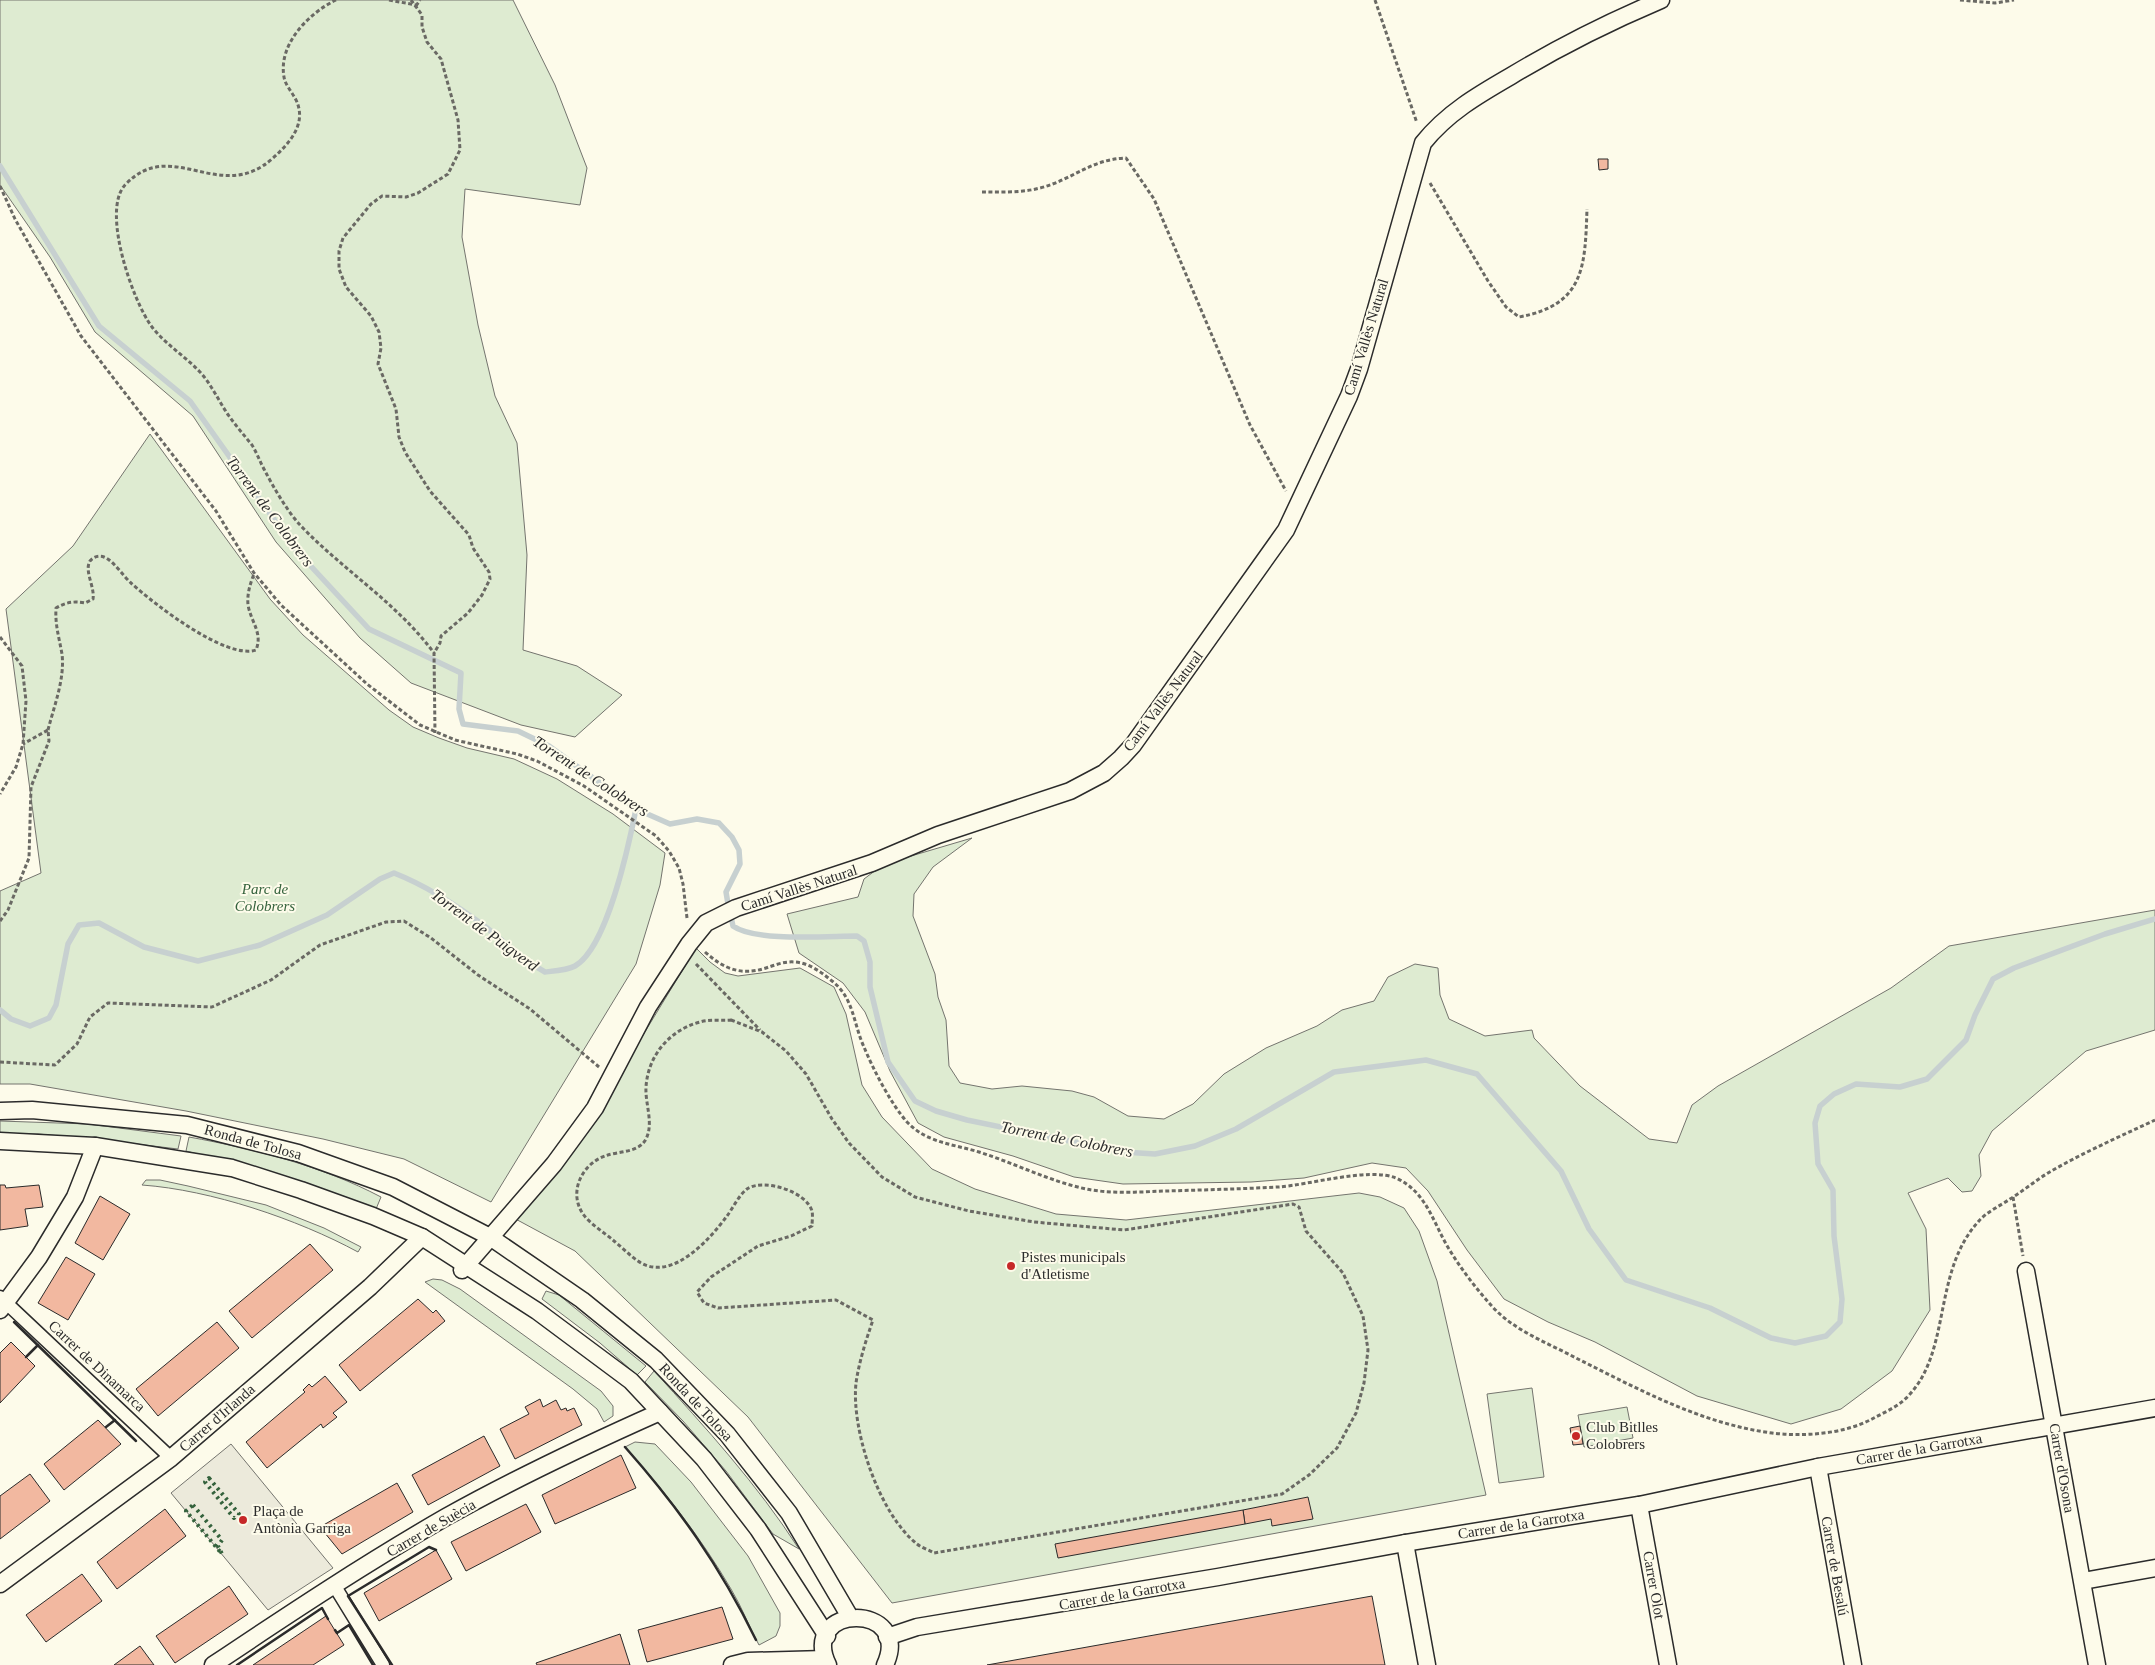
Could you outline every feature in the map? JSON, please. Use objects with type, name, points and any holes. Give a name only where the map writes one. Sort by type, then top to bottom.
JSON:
[{"type":"street","name":"Camí Vallès Natural","points":[[490,1237],[554,1164],[595,1108],[648,1007],[684,952],[706,923],[736,908],[872,863],[938,835],[1006,811],[1070,792],[1104,773],[1133,744],[1273,551],[1296,510],[1360,369],[1416,161],[1423,143],[1433,130],[1463,104],[1578,38],[1661,0]]},
{"type":"street","name":"Ronda de Tolosa","points":[[0,1111],[32,1110],[187,1125],[298,1153],[393,1187],[490,1237],[582,1300],[656,1360],[720,1427],[789,1513],[850,1617]]},
{"type":"street","name":"Ronda de Tolosa","points":[[0,1141],[95,1146],[232,1168],[373,1216],[422,1237],[464,1267],[537,1311],[623,1375],[704,1459],[758,1529],[826,1636]]},
{"type":"street","points":[[2,1303],[39,1257],[75,1197],[95,1146]]},
{"type":"street","name":"Carrer d'Irlanda","points":[[0,1584],[171,1458],[370,1287],[422,1237]]},
{"type":"street","points":[[464,1267],[490,1237]]},
{"type":"street","name":"Carrer d'Osona","points":[[2026,1271],[2097,1665]]},
{"type":"street","name":"Carrer de Dinamarca","points":[[2,1303],[171,1458]]},
{"type":"street","name":"Carrer de la Garrotxa","points":[[887,1637],[917,1627],[1218,1577],[1404,1543],[1639,1505],[1818,1467],[2155,1408]]},
{"type":"street","name":"Carrer de Suècia","points":[[213,1665],[334,1585],[463,1508],[554,1460],[660,1412]]},
{"type":"street","name":"Carrer de Besalú","points":[[1818,1467],[1853,1665]]},
{"type":"street","name":"Carrer Olot","points":[[1639,1505],[1668,1665]]},
{"type":"street","points":[[1404,1543],[1427,1665]]},
{"type":"street","points":[[2082,1581],[2155,1568]]},
{"type":"street","points":[[334,1585],[383,1665]]},
{"type":"street","points":[[732,1665],[748,1661],[827,1662],[824,1651],[826,1636],[840,1620],[859,1616],[876,1622],[887,1637],[889,1647],[885,1665]]},
{"type":"path","points":[[336,0],[321,7],[306,20],[290,42],[284,62],[284,77],[300,112],[298,127],[288,143],[271,160],[256,170],[233,178],[167,166],[144,168],[123,187],[117,202],[118,231],[128,275],[150,324],[160,337],[201,373],[228,415],[254,448],[265,471],[299,525],[393,609],[434,653]]},
{"type":"path","points":[[389,0],[416,6]]},
{"type":"path","points":[[412,0],[422,14],[422,27],[427,42],[441,59],[458,120],[460,150],[448,174],[418,193],[406,197],[382,196],[371,204],[343,238],[339,251],[339,269],[346,287],[371,316],[379,332],[381,348],[378,364],[396,409],[399,437],[405,452],[430,491],[469,535],[473,548],[489,572],[490,578],[482,595],[468,613],[440,636],[440,642],[434,653],[435,733]]},
{"type":"path","points":[[416,6],[420,0]]},
{"type":"path","points":[[1375,0],[1423,143]]},
{"type":"path","points":[[1960,0],[1995,3],[2014,0]]},
{"type":"path","points":[[982,192],[1009,192],[1039,188],[1108,159],[1126,158],[1154,199],[1250,425],[1296,510]]},
{"type":"path","points":[[1416,161],[1493,287],[1506,306],[1519,317],[1537,313],[1553,306],[1567,297],[1575,287],[1582,270],[1586,249],[1587,209]]},
{"type":"path","points":[[0,186],[47,277],[81,336],[216,511],[254,573],[281,605],[395,708],[435,733],[478,747],[517,754],[537,761],[584,786],[656,836],[669,851],[679,868],[689,928],[694,938],[706,952],[724,967],[740,972],[755,972],[785,962],[796,962],[818,970],[838,986],[847,997],[863,1046],[885,1087],[907,1121],[922,1135],[941,1143],[977,1152],[1086,1189],[1115,1192],[1301,1186],[1372,1174],[1393,1177],[1409,1185],[1423,1199],[1447,1246],[1469,1279],[1509,1324],[1640,1390],[1682,1408],[1756,1431],[1787,1435],[1853,1429],[1896,1406],[1910,1394],[1924,1374],[1935,1340],[1952,1262],[1966,1237],[1980,1219],[2047,1173],[2155,1120]]},
{"type":"path","points":[[0,922],[8,910],[29,858],[31,787],[49,741],[48,730],[61,684],[62,655],[55,625],[56,608],[64,603],[74,601],[85,603],[93,598],[94,591],[88,569],[90,561],[102,556],[131,583],[184,623],[215,643],[248,653],[256,650],[259,643],[258,630],[248,605],[249,588],[254,573]]},
{"type":"path","points":[[0,637],[22,666],[26,701],[23,744],[16,767],[0,794]]},
{"type":"path","points":[[23,744],[48,730]]},
{"type":"path","points":[[0,1062],[55,1065],[77,1044],[90,1016],[108,1003],[212,1007],[271,980],[320,945],[386,922],[404,921],[431,938],[478,975],[530,1008],[611,1076]]},
{"type":"path","points":[[684,952],[762,1032],[786,1051],[806,1074],[832,1119],[849,1143],[882,1177],[915,1196],[969,1210],[1034,1222],[1124,1230],[1293,1204],[1299,1207],[1306,1232],[1343,1273],[1363,1316],[1368,1350],[1364,1383],[1356,1413],[1337,1448],[1309,1475],[1282,1494],[934,1553],[917,1544],[890,1513],[868,1465],[856,1420],[856,1384],[864,1344],[873,1320],[836,1300],[718,1308],[704,1303],[697,1292],[711,1277],[758,1246],[791,1236],[812,1226],[812,1211],[802,1197],[774,1185],[755,1184],[745,1191],[711,1237],[687,1258],[659,1267],[642,1263],[583,1213],[576,1188],[585,1169],[604,1156],[626,1151],[643,1144],[647,1136],[650,1126],[646,1086],[653,1057],[667,1040],[685,1027],[702,1021],[731,1020],[762,1032]]},
{"type":"path","points":[[2013,1197],[2026,1271]]},
{"type":"green space","points":[[0,0],[513,0],[555,85],[587,168],[580,205],[465,189],[462,237],[478,325],[495,396],[517,443],[527,555],[523,650],[577,666],[622,695],[575,737],[521,725],[411,683],[360,638],[276,542],[193,416],[95,332],[50,257],[0,185]]},
{"type":"green space","name":"Parc de Colobrers","points":[[150,434],[270,599],[303,635],[389,710],[413,727],[439,738],[467,748],[514,759],[557,779],[613,814],[665,853],[660,885],[636,964],[491,1202],[404,1159],[323,1139],[186,1111],[30,1084],[0,1084],[0,891],[41,873],[6,609],[73,546]]},
{"type":"green space","points":[[972,838],[933,867],[914,894],[913,916],[935,974],[938,997],[946,1020],[949,1066],[960,1083],[992,1089],[1022,1086],[1072,1091],[1094,1097],[1128,1116],[1164,1119],[1193,1104],[1224,1074],[1266,1048],[1317,1026],[1342,1010],[1374,1001],[1388,977],[1415,964],[1438,968],[1440,995],[1449,1019],[1485,1036],[1532,1030],[1534,1038],[1580,1086],[1649,1139],[1677,1143],[1692,1105],[1718,1086],[1891,988],[1949,946],[2155,910],[2155,1030],[2086,1051],[1992,1131],[1979,1155],[1981,1176],[1972,1191],[1962,1192],[1948,1178],[1908,1193],[1926,1229],[1930,1310],[1892,1371],[1841,1409],[1791,1424],[1697,1396],[1595,1342],[1548,1322],[1504,1299],[1467,1250],[1428,1191],[1406,1168],[1372,1163],[1304,1178],[1251,1182],[1123,1184],[1074,1177],[1013,1156],[944,1137],[918,1123],[890,1071],[865,1012],[843,983],[799,953],[787,914],[858,897],[864,879],[884,864]]},
{"type":"green space","name":"Pistes municipals d'Atletisme","points":[[696,948],[725,973],[738,976],[800,968],[834,987],[846,1014],[862,1085],[882,1117],[932,1169],[975,1189],[1056,1214],[1126,1220],[1359,1193],[1380,1197],[1404,1208],[1419,1231],[1437,1281],[1486,1495],[892,1603],[748,1417],[575,1251],[510,1216],[576,1145]]},
{"type":"green space","points":[[0,1121],[88,1124],[181,1136],[178,1149],[38,1134],[0,1134]]},
{"type":"green space","points":[[189,1137],[239,1147],[288,1160],[335,1176],[381,1197],[376,1209],[294,1179],[186,1151]]},
{"type":"green space","points":[[146,1180],[160,1180],[266,1205],[324,1228],[361,1247],[358,1252],[308,1228],[225,1200],[169,1188],[142,1185]]},
{"type":"green space","points":[[433,1279],[442,1280],[460,1289],[601,1391],[613,1406],[613,1416],[604,1422],[597,1409],[573,1389],[425,1282]]},
{"type":"green space","points":[[546,1291],[559,1295],[646,1366],[637,1375],[600,1343],[542,1299]]},
{"type":"green space","points":[[654,1371],[712,1435],[748,1479],[799,1549],[773,1534],[726,1471],[683,1421],[645,1382]]},
{"type":"green space","points":[[1532,1388],[1544,1477],[1499,1483],[1487,1394]]},
{"type":"green space","points":[[1627,1407],[1633,1438],[1584,1447],[1578,1415]]},
{"type":"green space","points":[[635,1442],[655,1444],[691,1482],[748,1556],[780,1613],[780,1626],[776,1636],[759,1645],[735,1596],[695,1533],[625,1447]]},
{"type":"shaded area","name":"Plaça de Antònia Garriga","points":[[231,1444],[333,1568],[268,1610],[171,1493]]},
{"type":"building","points":[[1598,159],[1608,159],[1608,169],[1599,170]]},
{"type":"building","points":[[0,1185],[5,1185],[6,1188],[39,1185],[43,1207],[25,1209],[28,1226],[0,1230]]},
{"type":"building","points":[[100,1196],[130,1214],[103,1260],[75,1243]]},
{"type":"building","points":[[310,1244],[333,1270],[252,1338],[229,1311]]},
{"type":"building","points":[[66,1257],[95,1274],[68,1320],[38,1303]]},
{"type":"building","points":[[418,1299],[433,1313],[436,1310],[445,1321],[360,1391],[339,1365]]},
{"type":"building","points":[[217,1322],[239,1348],[158,1416],[136,1389]]},
{"type":"building","points":[[11,1342],[35,1366],[0,1403],[0,1353]]},
{"type":"building","points":[[325,1376],[347,1402],[333,1413],[337,1417],[323,1428],[321,1424],[267,1468],[246,1442],[305,1392],[303,1390],[309,1384],[312,1387]]},
{"type":"building","points":[[540,1399],[543,1407],[556,1400],[561,1410],[566,1408],[567,1411],[574,1408],[582,1425],[515,1459],[500,1429],[529,1414],[525,1407]]},
{"type":"building","points":[[98,1420],[121,1444],[64,1490],[44,1464]]},
{"type":"building","name":"Club Bitlles Colobrers","points":[[1580,1426],[1583,1444],[1573,1445],[1570,1428]]},
{"type":"building","points":[[484,1436],[500,1466],[428,1505],[412,1475]]},
{"type":"building","points":[[621,1455],[636,1488],[555,1524],[542,1495]]},
{"type":"building","points":[[30,1474],[50,1501],[0,1539],[0,1496]]},
{"type":"building","points":[[397,1483],[413,1512],[342,1554],[320,1527]]},
{"type":"building","points":[[1308,1497],[1313,1519],[1272,1526],[1271,1519],[1245,1524],[1243,1510]]},
{"type":"building","points":[[526,1504],[541,1532],[466,1571],[451,1542]]},
{"type":"building","points":[[165,1509],[186,1536],[117,1589],[97,1562]]},
{"type":"building","points":[[1243,1510],[1245,1524],[1058,1558],[1055,1544]]},
{"type":"building","points":[[436,1550],[452,1579],[379,1621],[364,1593]]},
{"type":"building","points":[[82,1574],[102,1601],[46,1642],[26,1615]]},
{"type":"building","points":[[229,1586],[248,1614],[175,1663],[156,1636]]},
{"type":"building","points":[[1372,1596],[1385,1665],[987,1665]]},
{"type":"building","points":[[722,1607],[733,1639],[647,1662],[638,1630]]},
{"type":"building","points":[[326,1616],[344,1645],[313,1665],[253,1665]]},
{"type":"building","points":[[620,1634],[630,1665],[537,1665],[536,1663]]},
{"type":"building","points":[[140,1646],[154,1665],[114,1665]]},
{"type":"waterway","name":"Torrent de Colobrers","points":[[0,166],[99,326],[190,401],[295,549],[369,629],[461,673],[459,709],[463,724],[518,731],[549,746],[636,809],[670,824],[697,819],[719,823],[732,837],[739,850],[740,864],[726,892],[728,904]]},
{"type":"waterway","name":"Torrent de Puigverd","points":[[0,1010],[11,1019],[30,1026],[49,1018],[56,1005],[68,944],[79,925],[99,923],[144,947],[198,961],[260,945],[327,915],[380,879],[394,873],[454,904],[522,957],[545,972],[569,968],[575,966],[587,956],[607,918],[622,869],[636,809]]},
{"type":"waterway","name":"Torrent de Colobrers","points":[[731,917],[733,926],[743,931],[758,934],[792,937],[857,936],[864,941],[870,962],[870,987],[888,1062],[915,1101],[936,1111],[967,1120],[1123,1152],[1155,1154],[1195,1146],[1236,1129],[1334,1072],[1426,1060],[1477,1074],[1561,1171],[1589,1229],[1626,1280],[1710,1308],[1771,1338],[1795,1343],[1826,1336],[1840,1322],[1842,1299],[1834,1236],[1833,1190],[1818,1164],[1815,1123],[1820,1106],[1834,1094],[1856,1084],[1900,1087],[1927,1079],[1966,1040],[1975,1015],[1993,979],[2014,968],[2105,934],[2155,919]]},
{"type":"hedge","points":[[209,1478],[239,1514],[234,1518],[205,1482],[209,1478]]},
{"type":"hedge","points":[[193,1505],[222,1540],[218,1546],[222,1554],[186,1511],[193,1505]]},
{"type":"wall","points":[[14,1322],[136,1441]]},
{"type":"wall","points":[[26,1357],[38,1345]]},
{"type":"wall","points":[[106,1427],[115,1420]]},
{"type":"wall","points":[[625,1447],[681,1515],[713,1562],[756,1640]]},
{"type":"wall","points":[[392,1665],[348,1596],[429,1547],[436,1550]]},
{"type":"wall","points":[[237,1665],[322,1608],[328,1619]]},
{"type":"wall","points":[[335,1630],[337,1633],[349,1625],[373,1665]]},
{"type":"place","name":"Pistes municipals d'Atletisme","points":[[1011,1266]]},
{"type":"place","name":"Club Bitlles Colobrers","points":[[1576,1436]]},
{"type":"place","name":"Plaça de Antònia Garriga","points":[[243,1520]]}]
